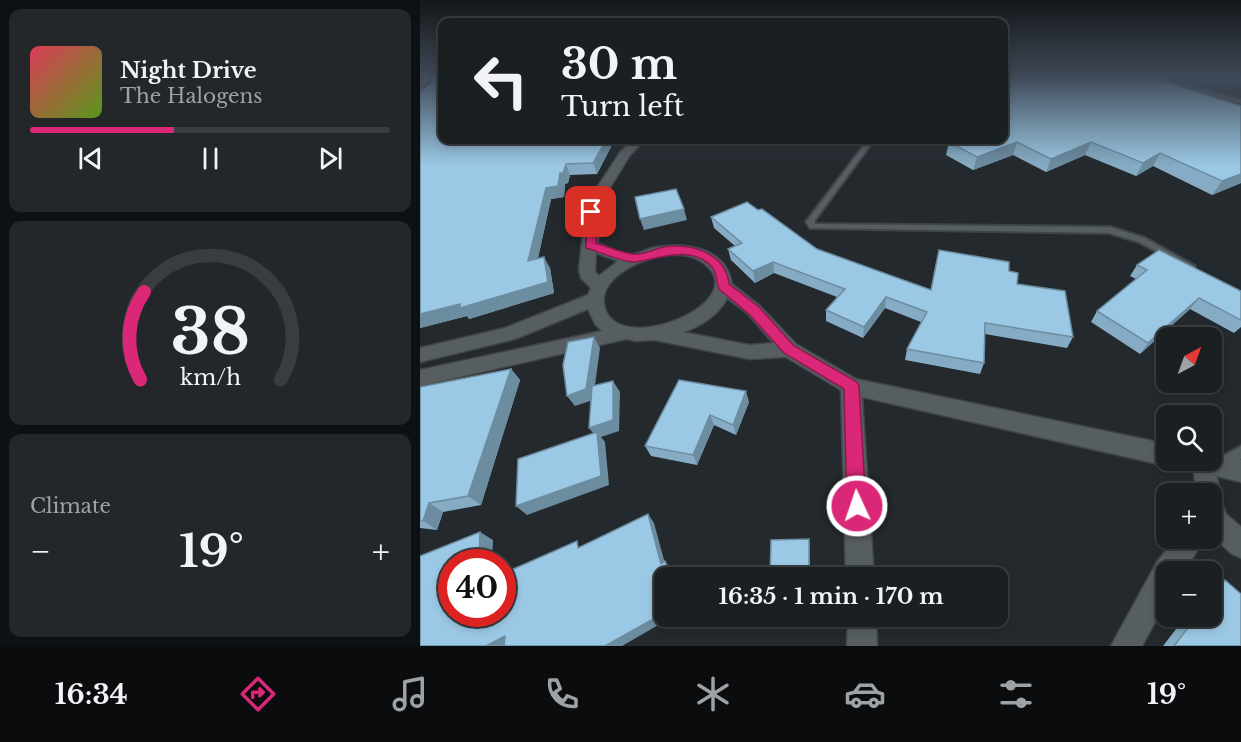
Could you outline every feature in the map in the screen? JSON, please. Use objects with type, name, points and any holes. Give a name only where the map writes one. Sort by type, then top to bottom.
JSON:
[{"type":"main road","points":[[623,333],[607,325],[597,313],[597,293],[587,274],[586,262],[590,245],[593,204],[625,153],[635,144]]},
{"type":"main road","points":[[590,245],[633,259]]},
{"type":"main road","points":[[420,355],[508,333],[597,293],[614,271],[633,259],[666,250],[696,253],[717,265],[722,275],[723,286],[718,301],[704,316],[682,327],[658,334]]},
{"type":"main road","points":[[723,286],[754,310],[789,350],[851,386],[1156,453]]},
{"type":"main road","points":[[420,378],[623,333],[658,334],[749,352],[789,350]]},
{"type":"main road","points":[[851,386],[859,567]]},
{"type":"main road","points":[[1222,526],[1241,545]]},
{"type":"main road","points":[[1126,646],[1156,592]]},
{"type":"main road","points":[[862,627],[862,646]]},
{"type":"lane","points":[[868,144],[812,219],[810,222],[813,226],[1110,230],[1142,240],[1202,272]]},
{"type":"lane","points":[[1222,461],[1241,452]]},
{"type":"building","points":[[420,106],[438,106],[438,144],[604,144],[593,163],[566,164],[563,173],[560,173],[558,186],[546,188],[528,261],[544,257],[548,282],[460,308],[460,304],[420,314]]},
{"type":"building","points":[[1008,106],[1241,106],[1241,174],[1222,181],[1160,153],[1143,163],[1091,142],[1051,159],[1017,142],[977,157],[953,144],[1008,144]]},
{"type":"building","points":[[676,189],[684,209],[640,219],[635,197]]},
{"type":"building","points":[[747,202],[758,210],[762,209],[817,249],[931,290],[939,250],[1009,262],[1009,271],[1018,273],[1017,284],[1065,291],[1073,337],[985,323],[984,363],[907,349],[927,312],[886,297],[864,327],[826,310],[845,289],[773,262],[753,271],[728,249],[742,243],[711,217]]},
{"type":"building","points":[[1159,250],[1241,291],[1241,320],[1199,298],[1166,327],[1156,327],[1156,336],[1148,343],[1097,311],[1147,270],[1137,265]]},
{"type":"building","points":[[594,337],[586,389],[567,396],[563,365],[568,342]]},
{"type":"building","points":[[511,369],[468,496],[429,503],[423,521],[420,521],[420,387]]},
{"type":"building","points":[[679,380],[746,391],[733,425],[710,415],[693,455],[645,446]]},
{"type":"building","points":[[613,381],[613,420],[589,428],[592,386]]},
{"type":"building","points":[[597,432],[601,476],[516,506],[518,459]]},
{"type":"building","points":[[648,514],[661,564],[665,561],[667,567],[654,567],[654,619],[605,646],[504,646],[505,636],[486,646],[420,646],[420,556],[480,532],[479,549],[438,549],[438,627],[516,627],[516,568],[577,541],[578,548]]},
{"type":"building","points":[[809,539],[809,567],[770,567],[771,540]]},
{"type":"building","points":[[1225,580],[1241,594],[1241,646],[1174,646],[1189,627],[1222,627],[1222,584]]},
{"type":"route","points":[[591,212],[590,245],[633,259],[666,250],[681,250],[708,258],[717,265],[722,275],[723,286],[754,310],[789,350],[851,386],[857,506]]}]
